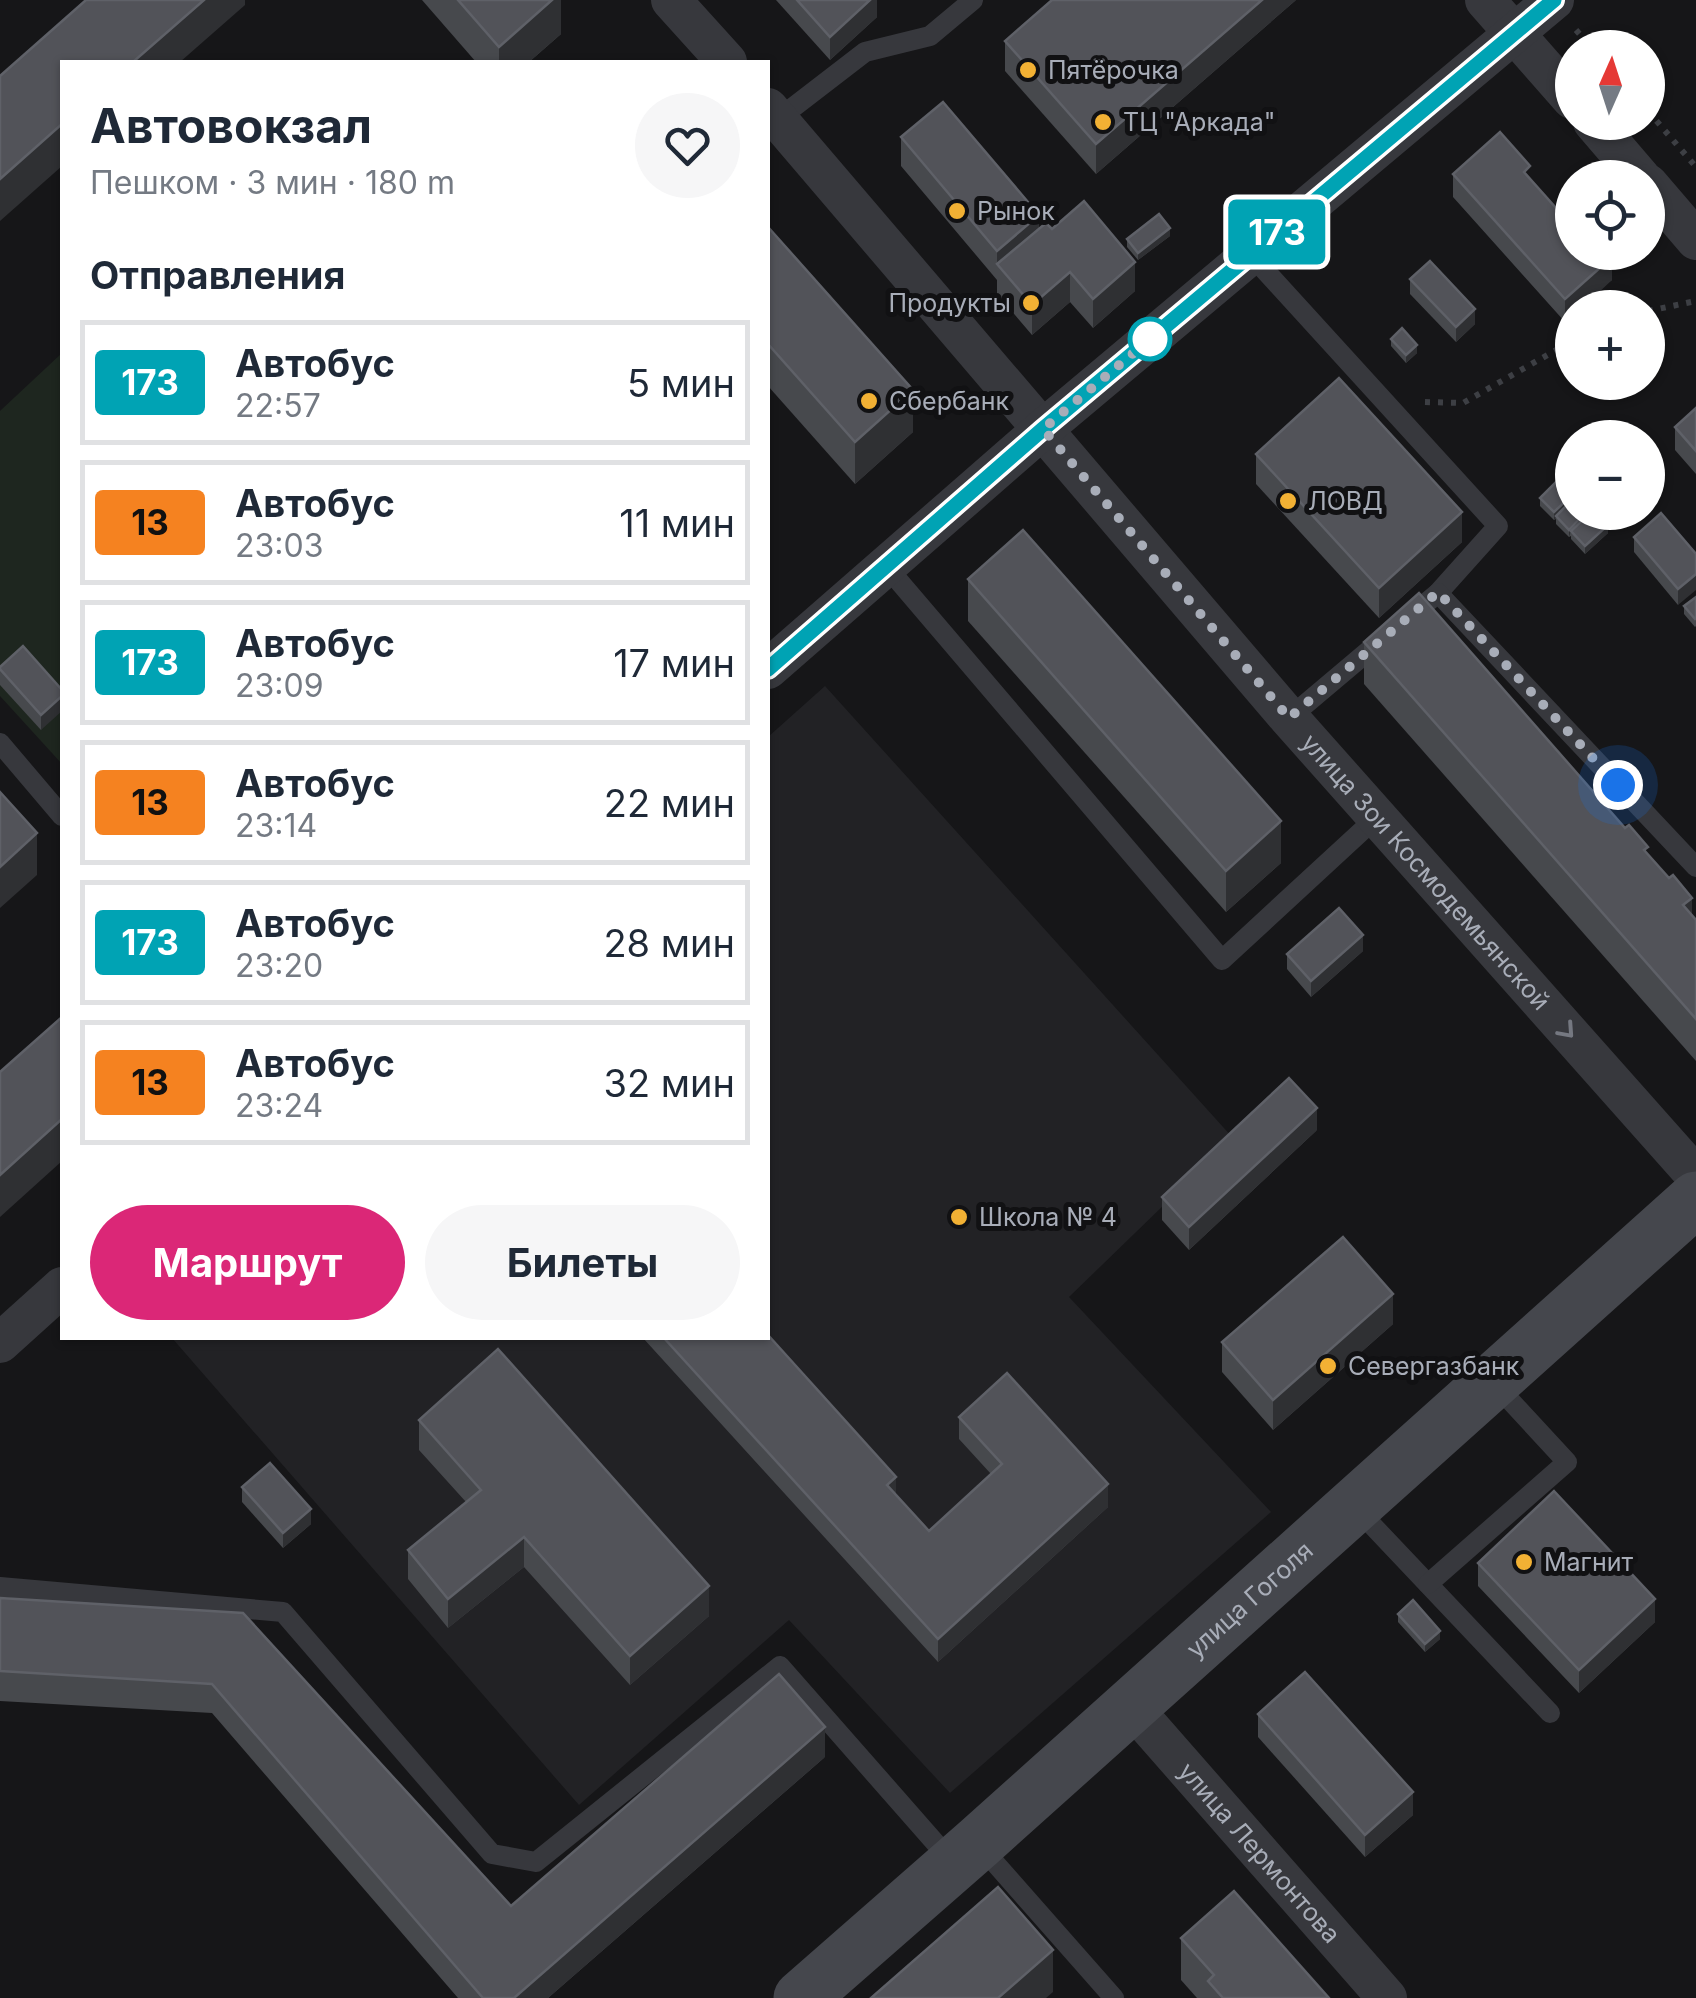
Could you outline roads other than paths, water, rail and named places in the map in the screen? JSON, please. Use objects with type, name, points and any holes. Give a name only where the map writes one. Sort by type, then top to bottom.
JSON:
[{"type":"main road","name":"улица Гоголя","points":[[800,1998],[966,1854],[1696,1199]]},
{"type":"street","points":[[671,0],[725,60]]},
{"type":"street","points":[[1486,0],[1555,79]]},
{"type":"street","points":[[770,667],[1043,429],[1554,0]]},
{"type":"street","name":"улица Зои Космодемьянской","points":[[773,114],[1289,718],[1696,1176]]},
{"type":"street","points":[[1609,140],[1626,160]]},
{"type":"street","points":[[1665,204],[1696,240]]},
{"type":"street","points":[[0,1343],[60,1289]]},
{"type":"street","name":"улица Лермонтова","points":[[1130,1706],[1387,1998]]},
{"type":"lane","points":[[773,114],[864,52],[930,36],[973,0]]},
{"type":"lane","points":[[1250,254],[1498,526],[1438,592],[1289,718]]},
{"type":"lane","points":[[886,566],[1222,960],[1377,816]]},
{"type":"lane","points":[[1438,592],[1696,867]]},
{"type":"lane","points":[[0,743],[60,814]]},
{"type":"lane","points":[[1428,1584],[1567,1462],[1493,1381]]},
{"type":"lane","points":[[1354,1506],[1550,1713]]},
{"type":"lane","points":[[0,1587],[283,1612],[492,1854],[536,1862],[780,1666],[1114,1998]]},
{"type":"place","name":"Пятёрочка","points":[[1028,70]]},
{"type":"place","name":"ТЦ \"Аркада\"","points":[[1103,122]]},
{"type":"place","name":"Рынок","points":[[957,211]]},
{"type":"place","name":"Продукты","points":[[1031,303]]},
{"type":"place","name":"Сбербанк","points":[[869,401]]},
{"type":"place","name":"ЛОВД","points":[[1288,501]]},
{"type":"place","name":"Школа № 4","points":[[959,1217]]},
{"type":"place","name":"Севергазбанк","points":[[1328,1366]]},
{"type":"place","name":"Магнит","points":[[1524,1562]]}]
